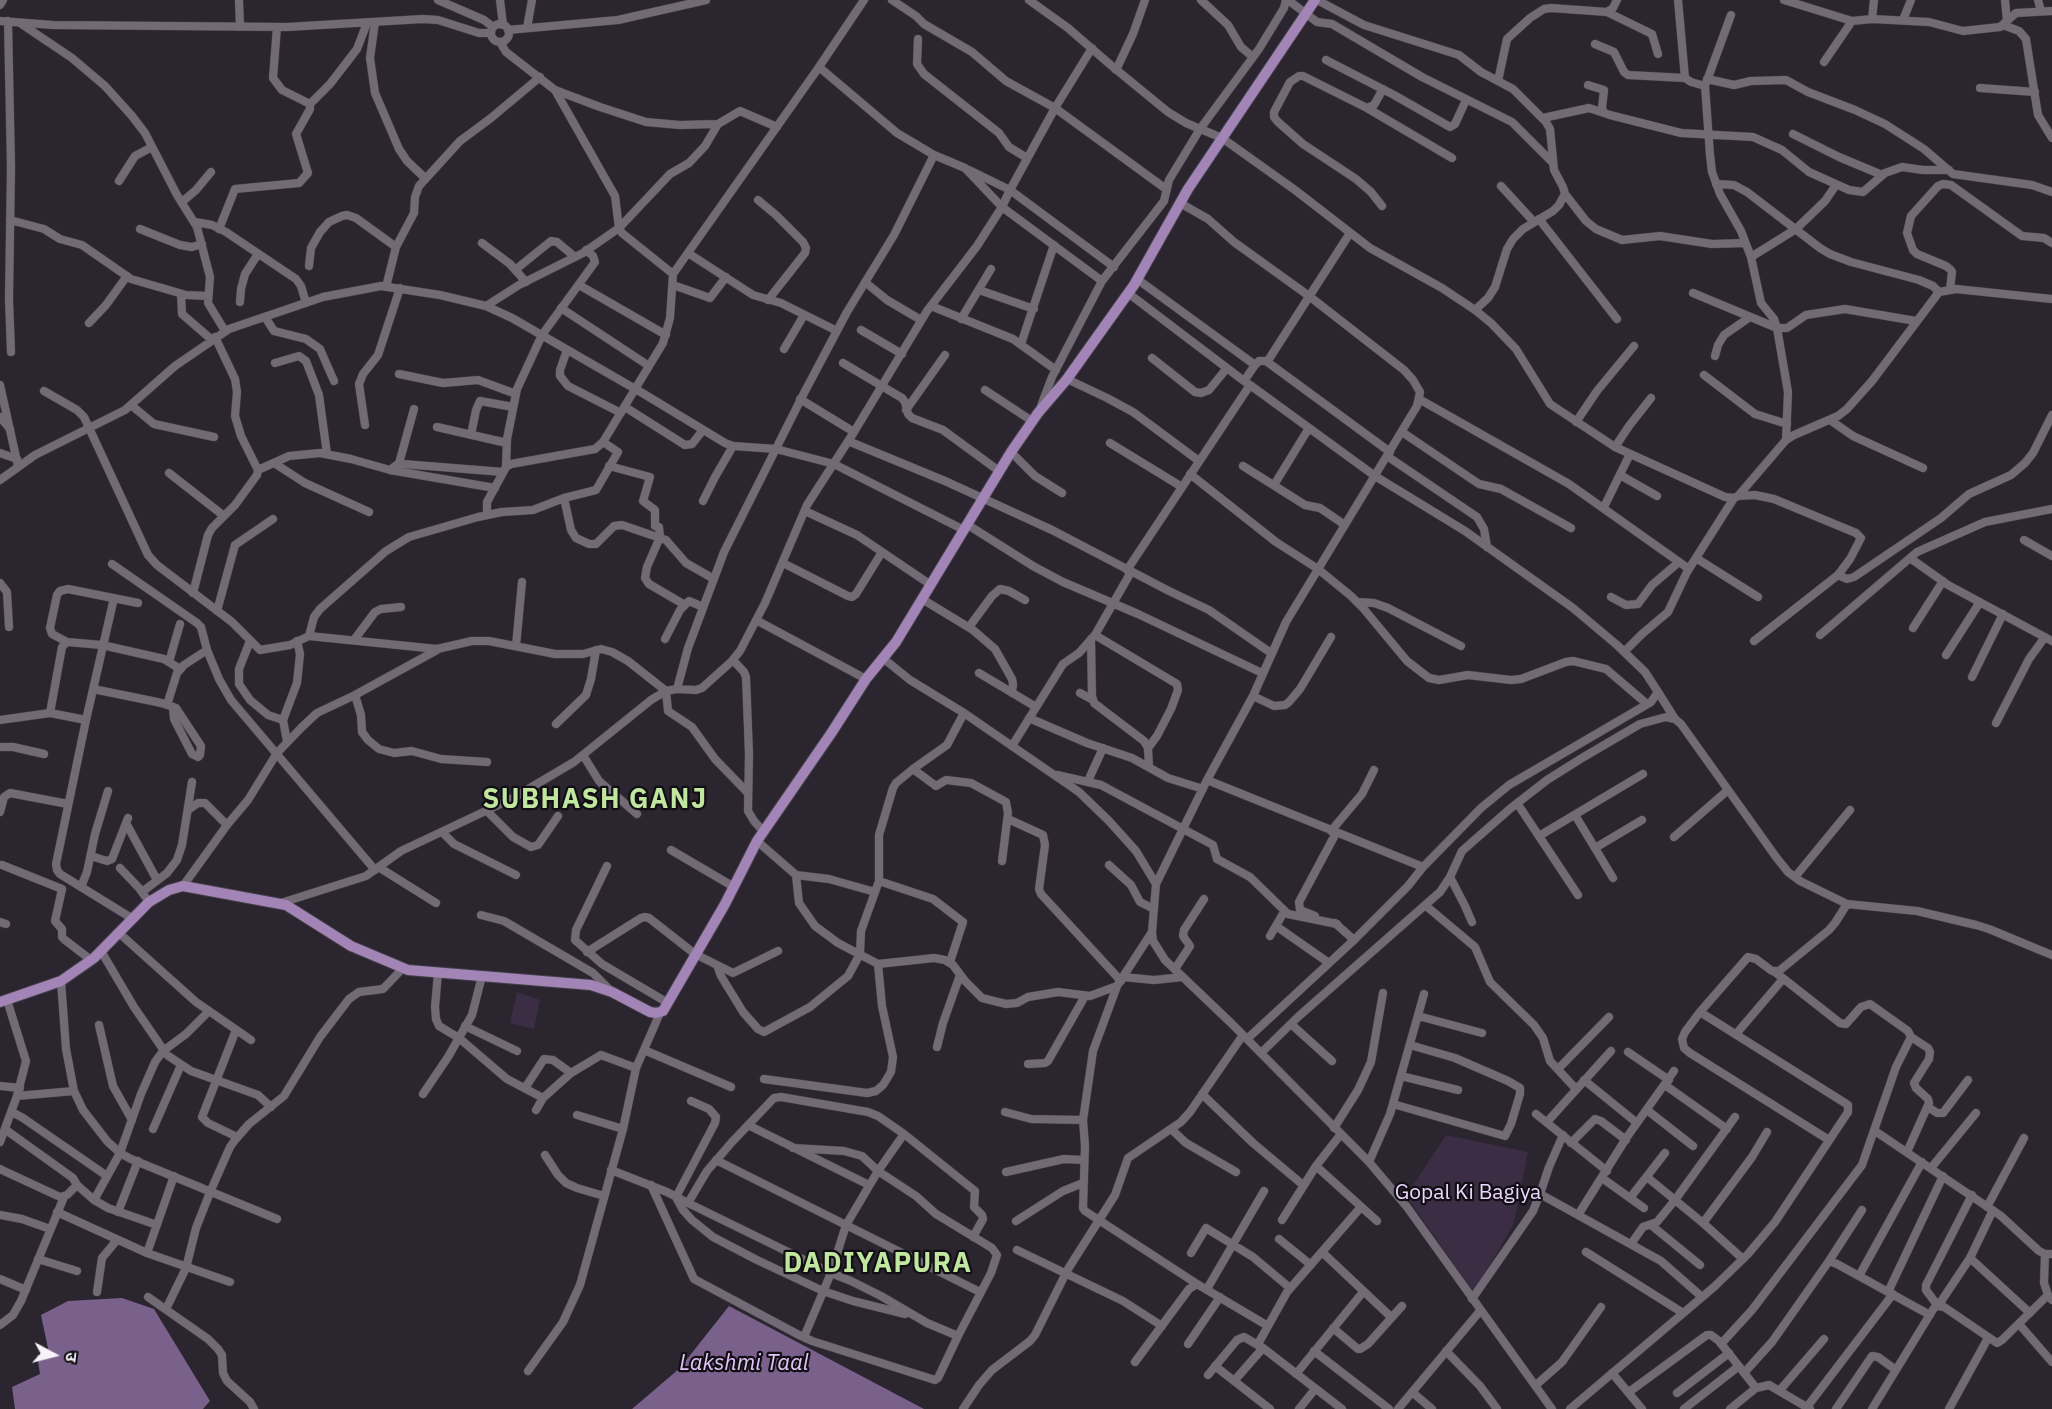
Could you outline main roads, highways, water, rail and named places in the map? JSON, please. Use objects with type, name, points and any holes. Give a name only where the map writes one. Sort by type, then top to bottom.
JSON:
[{"type":"main road","points":[[3,1001],[61,981],[91,960],[149,902],[169,890],[183,886],[280,903],[294,909],[351,946],[418,972],[600,987],[650,1012],[660,1013],[668,1003],[764,831],[866,679],[884,659],[1011,452],[1128,293],[1180,203],[1316,0]]},
{"type":"water","points":[[122,1298],[154,1309],[210,1401],[203,1409],[15,1409],[12,1387],[40,1374],[37,1355],[50,1358],[41,1315],[68,1301]]},
{"type":"water","name":"Lakshmi Taal","points":[[729,1306],[924,1409],[632,1409],[680,1368]]},
{"type":"district","name":"SUBHASH GANJ","points":[[595,800]]},
{"type":"district","name":"DADIYAPURA","points":[[878,1264]]},
{"type":"park label","name":"Gopal Ki Bagiya","points":[[1468,1193]]}]
